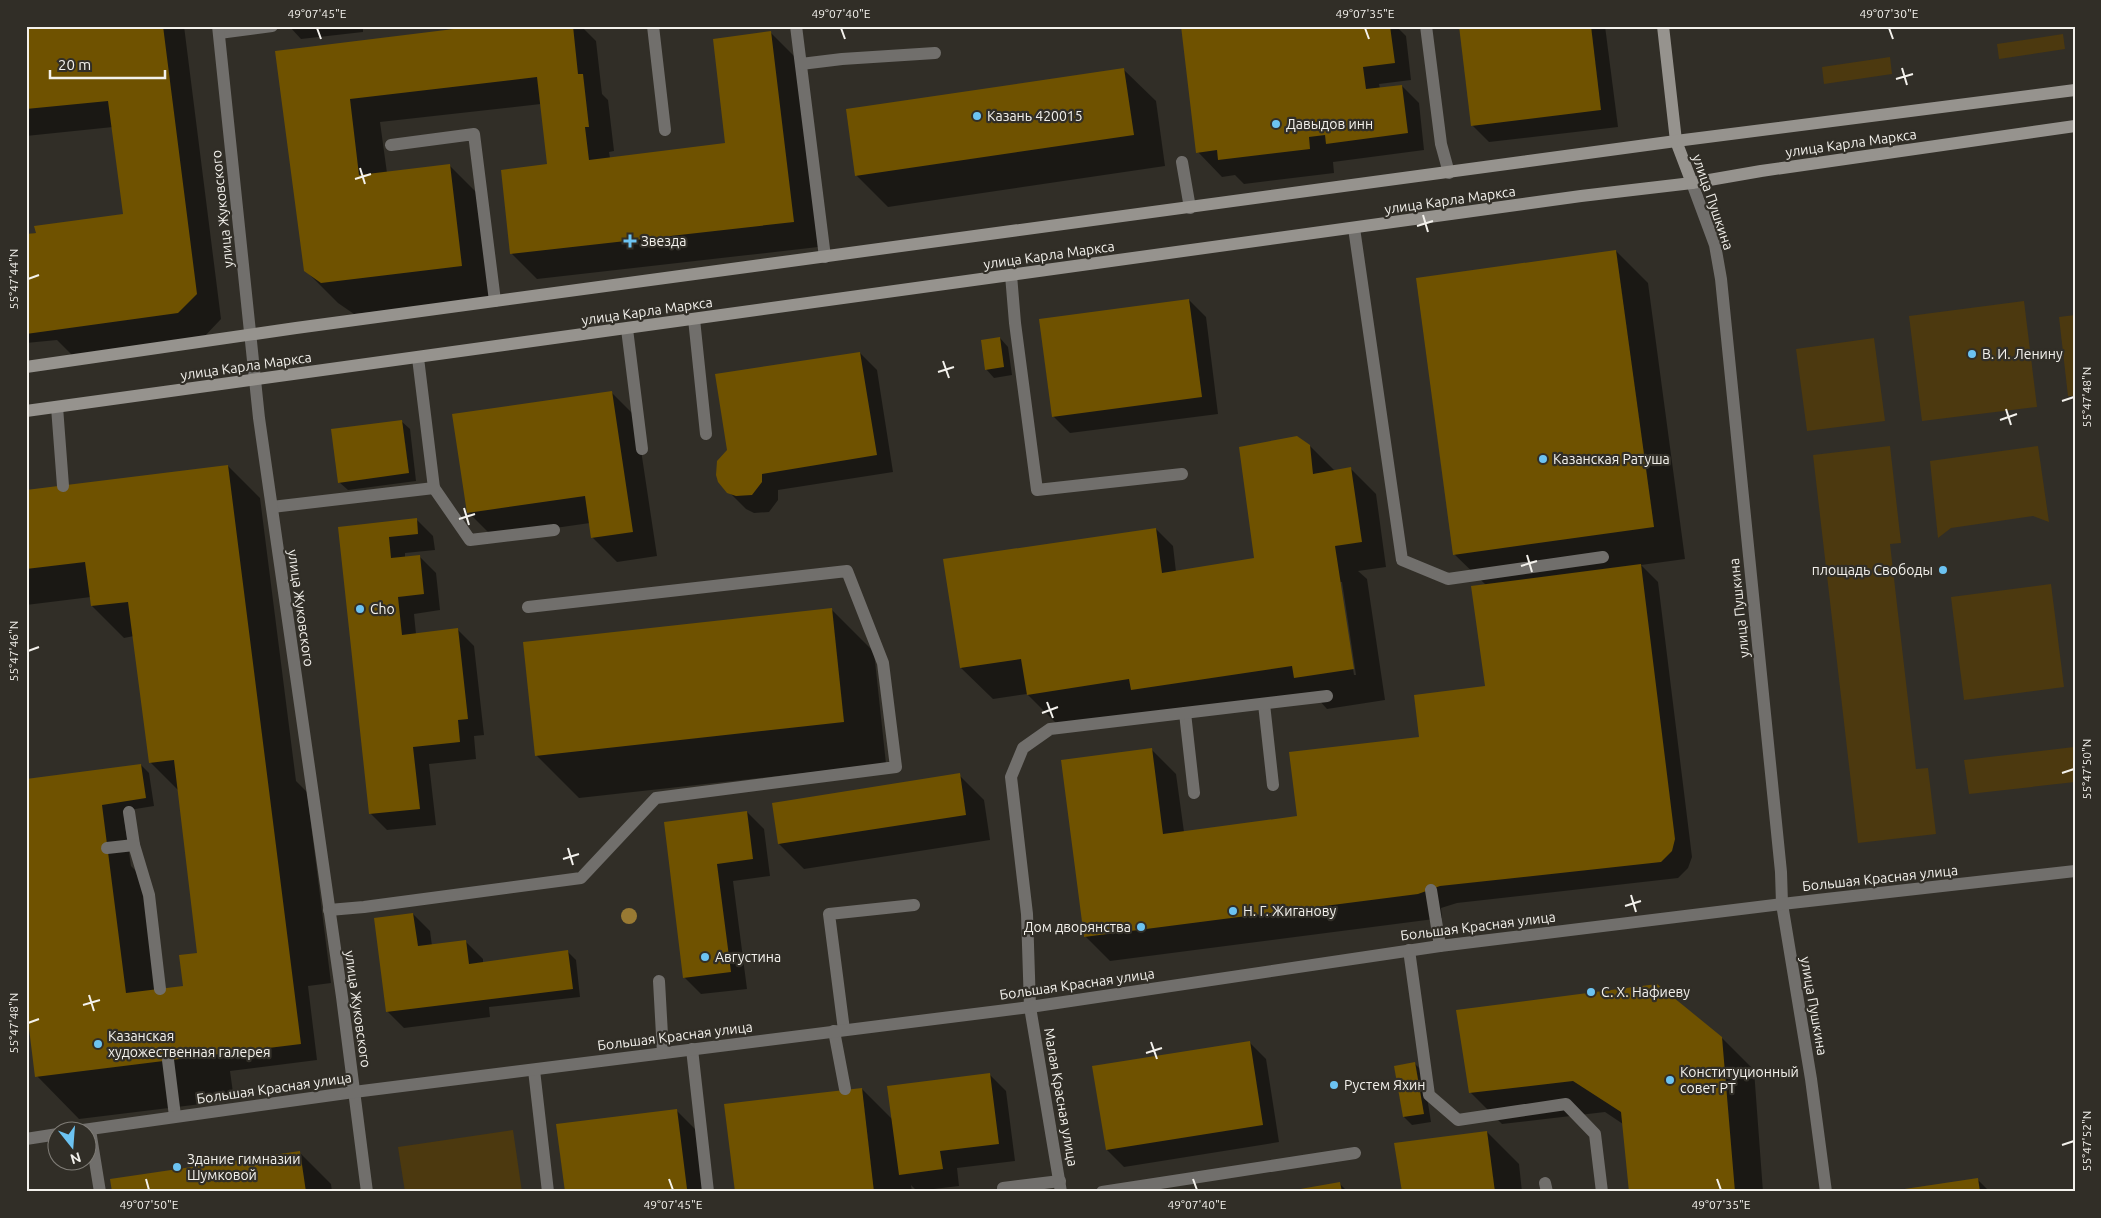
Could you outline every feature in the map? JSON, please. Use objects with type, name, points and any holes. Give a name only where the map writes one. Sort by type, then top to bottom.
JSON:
[{"type":"main road","name":"улица Пушкина","points":[[1663,26],[1676,141],[1692,183]]},
{"type":"main road","name":"улица Карла Маркса","points":[[26,367],[495,301],[825,258],[1676,141],[2075,90]]},
{"type":"main road","name":"улица Карла Маркса","points":[[26,411],[255,381],[1581,196],[1692,183],[1761,171],[2075,126]]},
{"type":"street","points":[[218,30],[272,26]]},
{"type":"street","points":[[653,26],[665,130]]},
{"type":"street","points":[[796,26],[825,258]]},
{"type":"street","points":[[1426,26],[1441,144],[1449,173]]},
{"type":"street","name":"улица Жуковского","points":[[218,30],[255,381],[367,1192]]},
{"type":"street","points":[[801,64],[842,59],[935,53]]},
{"type":"street","points":[[391,145],[474,134],[495,301]]},
{"type":"street","points":[[1182,162],[1190,208]]},
{"type":"street","name":"улица Пушкина","points":[[1692,183],[1715,245],[1721,279],[1777,836],[1782,904],[1811,1079],[1826,1192]]},
{"type":"street","points":[[1354,228],[1402,560],[1448,579],[1603,557]]},
{"type":"street","points":[[1011,275],[1015,323],[1038,490],[1182,474]]},
{"type":"street","points":[[694,319],[706,434]]},
{"type":"street","points":[[627,329],[642,449]]},
{"type":"street","points":[[418,358],[434,488],[470,540],[554,530]]},
{"type":"street","points":[[57,407],[63,486]]},
{"type":"street","points":[[272,508],[434,488]]},
{"type":"street","points":[[329,910],[581,878],[656,798],[896,767],[883,663],[847,571],[528,607]]},
{"type":"street","name":"Малая Красная улица","points":[[1060,1186],[1030,1007],[1027,914],[1011,777],[1023,748],[1050,729],[1327,696]]},
{"type":"street","points":[[1264,704],[1272,786]]},
{"type":"street","points":[[1185,713],[1194,793]]},
{"type":"street","points":[[129,812],[134,845],[149,895],[160,989]]},
{"type":"street","points":[[107,848],[134,845]]},
{"type":"street","name":"Большая Красная улица","points":[[98,1128],[354,1092],[1030,1007],[1409,950],[1782,904],[2075,871]]},
{"type":"street","points":[[1431,890],[1440,946]]},
{"type":"street","points":[[845,1090],[829,914],[914,904]]},
{"type":"street","points":[[1409,950],[1428,1095],[1458,1120],[1566,1104],[1595,1134],[1602,1192]]},
{"type":"street","points":[[659,981],[663,1053]]},
{"type":"street","points":[[692,1049],[708,1192]]},
{"type":"street","points":[[168,1060],[175,1116]]},
{"type":"street","points":[[534,1070],[548,1192]]},
{"type":"street","points":[[26,1139],[48,1136]]},
{"type":"street","points":[[1102,1192],[1355,1153]]},
{"type":"street","points":[[95,1170],[100,1192]]},
{"type":"street","points":[[1004,1188],[1060,1186]]},
{"type":"shaded area","points":[[2063,34],[2065,49],[1999,59],[1997,44]]},
{"type":"shaded area","points":[[1890,57],[1892,74],[1824,84],[1822,67]]},
{"type":"shaded area","points":[[2024,301],[2037,407],[1922,421],[1909,316]]},
{"type":"shaded area","points":[[2075,315],[2075,396],[2068,396],[2059,317]]},
{"type":"shaded area","points":[[1874,338],[1885,421],[1807,431],[1796,349]]},
{"type":"shaded area","points":[[1890,446],[1901,543],[1890,544],[1916,769],[1928,768],[1936,834],[1858,843],[1813,455]]},
{"type":"shaded area","points":[[2038,446],[2049,522],[2033,516],[1951,528],[1938,538],[1930,461]]},
{"type":"shaded area","points":[[2051,584],[2064,687],[1964,700],[1951,597]]},
{"type":"shaded area","points":[[2074,747],[2075,782],[1969,794],[1964,760]]},
{"type":"shaded area","points":[[513,1130],[522,1192],[405,1192],[398,1147]]},
{"type":"building","points":[[26,26],[163,26],[197,294],[178,313],[26,334],[26,234],[36,233],[34,226],[123,214],[108,101],[26,109]]},
{"type":"building","points":[[478,26],[573,26],[578,74],[583,74],[589,127],[585,127],[589,160],[725,143],[713,39],[771,31],[794,222],[510,254],[501,170],[547,164],[537,77],[350,99],[359,175],[450,164],[462,266],[321,283],[304,271],[275,51]]},
{"type":"building","points":[[1181,26],[1390,26],[1395,63],[1363,67],[1366,89],[1402,85],[1408,133],[1326,144],[1325,135],[1309,137],[1310,149],[1218,160],[1217,150],[1196,153]]},
{"type":"building","points":[[1459,26],[1591,26],[1601,110],[1471,126]]},
{"type":"building","points":[[1124,68],[1134,135],[855,176],[846,109]]},
{"type":"building","name":"Казанская Ратуша","points":[[1616,250],[1654,527],[1453,555],[1416,278]]},
{"type":"building","points":[[1189,299],[1202,397],[1052,417],[1039,319]]},
{"type":"building","points":[[1000,337],[1004,367],[985,370],[981,340]]},
{"type":"building","points":[[860,352],[877,455],[762,474],[762,482],[752,495],[736,496],[727,493],[718,482],[716,475],[717,461],[727,450],[715,374]]},
{"type":"building","points":[[612,391],[633,532],[591,538],[585,496],[467,513],[452,414]]},
{"type":"building","points":[[402,420],[409,473],[338,483],[331,429]]},
{"type":"building","points":[[1297,436],[1310,445],[1313,474],[1351,467],[1362,542],[1335,546],[1354,669],[1294,678],[1292,666],[1131,690],[1129,679],[1027,695],[1021,659],[960,668],[943,559],[1156,528],[1162,573],[1254,558],[1239,447]]},
{"type":"building","points":[[228,465],[301,1044],[35,1077],[26,1004],[26,779],[141,764],[146,798],[102,805],[126,993],[183,986],[179,955],[197,953],[174,760],[149,763],[128,602],[91,606],[85,562],[26,569],[26,490]]},
{"type":"building","points":[[417,518],[418,534],[389,537],[391,558],[420,555],[424,594],[398,597],[402,635],[458,628],[468,719],[458,720],[460,742],[413,747],[420,809],[369,814],[338,527]]},
{"type":"building","points":[[1641,564],[1675,839],[1672,851],[1661,862],[1440,886],[1418,894],[1084,937],[1061,760],[1152,748],[1163,834],[1297,816],[1289,752],[1419,737],[1414,695],[1485,686],[1471,586]]},
{"type":"building","points":[[832,608],[844,722],[535,756],[523,642]]},
{"type":"building","points":[[960,773],[966,815],[778,844],[772,803]]},
{"type":"building","points":[[747,811],[753,859],[717,864],[731,972],[683,978],[664,822]]},
{"type":"building","points":[[413,913],[418,946],[466,940],[469,964],[568,950],[573,989],[386,1012],[374,918]]},
{"type":"building","points":[[1657,984],[1722,1037],[1735,1192],[1629,1192],[1621,1112],[1573,1081],[1469,1093],[1456,1010]]},
{"type":"building","points":[[1250,1041],[1263,1125],[1106,1150],[1092,1066]]},
{"type":"building","points":[[1415,1062],[1424,1114],[1403,1117],[1394,1066]]},
{"type":"building","points":[[990,1073],[999,1144],[940,1151],[943,1169],[899,1175],[887,1086]]},
{"type":"building","points":[[862,1088],[874,1192],[735,1192],[724,1104]]},
{"type":"building","points":[[677,1109],[687,1189],[669,1192],[565,1192],[556,1124]]},
{"type":"building","points":[[1487,1131],[1495,1192],[1402,1192],[1394,1143]]},
{"type":"building","points":[[300,1151],[306,1192],[112,1192],[110,1179]]},
{"type":"building","points":[[1978,1178],[1980,1192],[1899,1192],[1898,1190]]},
{"type":"building","points":[[1340,1182],[1342,1192],[1289,1192],[1289,1191]]},
{"type":"place","name":"Казань 420015","points":[[977,116]]},
{"type":"place","name":"Давыдов инн","points":[[1276,124]]},
{"type":"place","name":"Звезда","points":[[630,241]]},
{"type":"place","name":"В. И. Ленину","points":[[1972,354]]},
{"type":"place","name":"Казанская Ратуша","points":[[1543,459]]},
{"type":"place","name":"площадь Свободы","points":[[1943,570]]},
{"type":"place","name":"Cho","points":[[360,609]]},
{"type":"place","name":"Н. Г. Жиганову","points":[[1233,911]]},
{"type":"place","name":"Дом дворянства","points":[[1141,927]]},
{"type":"place","name":"Августина","points":[[705,957]]},
{"type":"place","name":"С. Х. Нафиеву","points":[[1591,992]]},
{"type":"place","name":"Казанская художественная галерея","points":[[98,1044]]},
{"type":"place","name":"Конституционный совет РТ","points":[[1670,1080]]},
{"type":"place","name":"Рустем Яхин","points":[[1334,1085]]},
{"type":"place","name":"Здание гимназии Шумковой","points":[[177,1167]]}]
